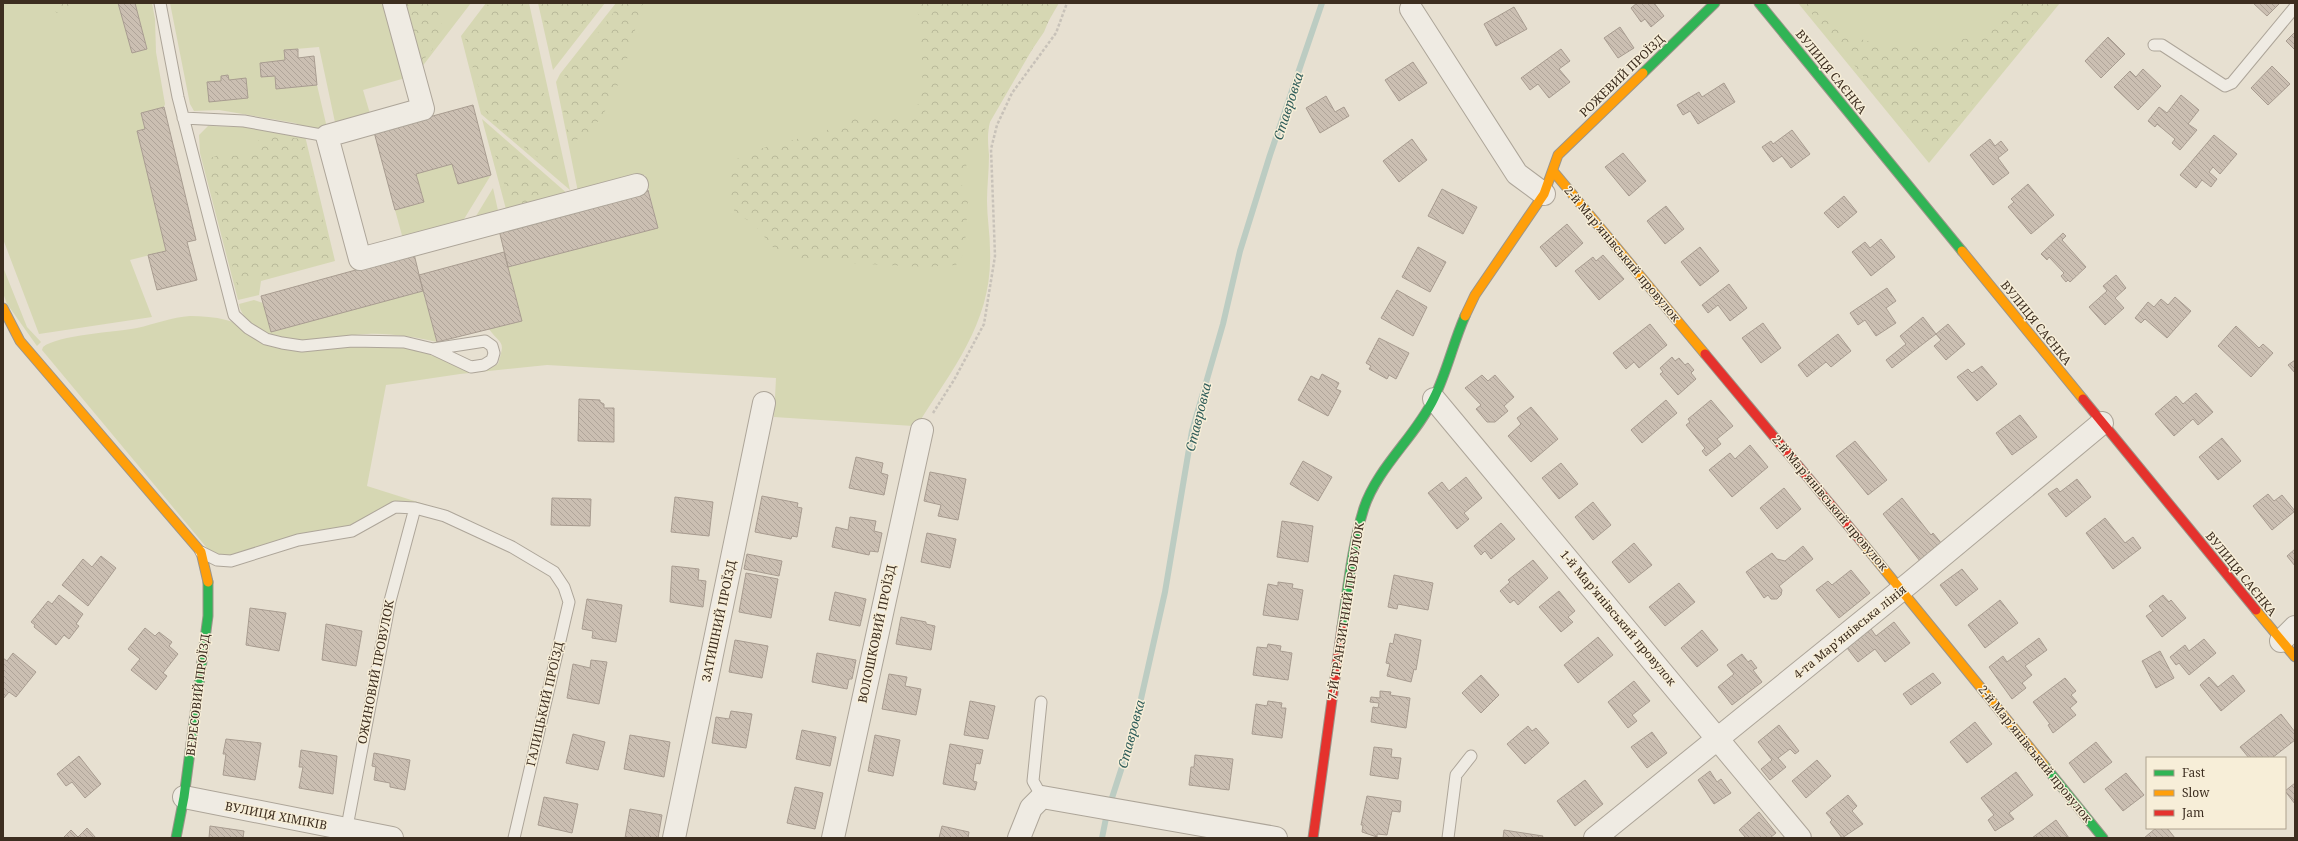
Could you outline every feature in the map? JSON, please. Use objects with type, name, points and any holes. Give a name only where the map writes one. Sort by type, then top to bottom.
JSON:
[{"type":"street","points":[[394,3],[423,109],[327,136],[360,259],[637,185]]},
{"type":"street","name":"РОЖЕВИЙ ПРОЇЗД","points":[[1553,171],[1558,155],[1715,3]]},
{"type":"street","name":"ВУЛИЦЯ САЄНКА","points":[[1759,3],[2102,423],[2290,642]]},
{"type":"street","name":"2-й Марʼянівський провулок","points":[[1411,9],[1517,174],[1544,194]]},
{"type":"street","name":"7-Й ТРАНЗИТНИЙ ПРОВУЛОК","points":[[1313,838],[1358,527],[1364,507],[1374,487],[1434,399],[1455,339],[1476,295],[1544,194],[1553,171]]},
{"type":"street","name":"2-й Марʼянівський провулок","points":[[1553,171],[1902,590],[2103,838]]},
{"type":"street","points":[[3,308],[20,341],[201,552]]},
{"type":"street","name":"1-й Марʼянівський провулок","points":[[1434,399],[1800,838]]},
{"type":"street","name":"ЗАТИШНИЙ ПРОЇЗД","points":[[674,838],[764,403]]},
{"type":"street","name":"4-та Марʼянівська лінія","points":[[1595,838],[1902,590],[2102,423]]},
{"type":"street","name":"ВОЛОШКОВИЙ ПРОЇЗД","points":[[833,838],[922,430]]},
{"type":"street","name":"ВЕРЕСОВИЙ ПРОЇЗД","points":[[176,838],[184,797],[208,616],[208,576],[201,552]]},
{"type":"street","name":"ВУЛИЦЯ ХІМІКІВ","points":[[184,797],[346,834],[392,838]]},
{"type":"street","points":[[1019,838],[1031,808],[1042,797],[1276,838]]},
{"type":"lane","points":[[160,3],[183,118],[234,315],[248,328],[266,339],[302,346],[380,341],[404,342],[433,349],[472,367],[484,365],[492,360],[494,353],[492,346],[485,341],[433,349]]},
{"type":"lane","points":[[2154,45],[2162,45],[2225,86],[2232,84],[2295,7]]},
{"type":"lane","points":[[183,118],[244,121],[327,136]]},
{"type":"lane","points":[[201,552],[217,560],[231,561],[298,540],[352,531],[395,507],[415,508]]},
{"type":"lane","name":"ГАЛИЦЬКИЙ ПРОЇЗД","points":[[415,508],[445,516],[492,538],[554,572],[564,587],[569,602],[514,838]]},
{"type":"lane","name":"ОЖИНОВИЙ ПРОВУЛОК","points":[[346,834],[390,601],[415,508]]},
{"type":"lane","points":[[1041,702],[1033,781],[1042,797]]},
{"type":"lane","points":[[1448,838],[1456,775],[1470,756]]},
{"type":"path","points":[[922,430],[954,380],[984,324],[995,256],[991,149],[996,125],[1012,93],[1056,33],[1067,3]]},
{"type":"green space","points":[[3,3],[118,3],[147,49],[135,3],[152,3],[155,19],[156,52],[165,104],[164,107],[141,113],[145,129],[137,132],[166,251],[130,260],[152,317],[39,334],[3,239]]},
{"type":"green space","points":[[47,3],[71,3],[71,6],[65,13],[57,13]]},
{"type":"green space","points":[[170,3],[389,3],[409,77],[363,90],[371,117],[336,127],[319,47],[284,50],[285,60],[260,63],[261,77],[275,76],[277,89],[317,85],[327,128],[311,128],[295,123],[219,110],[194,111],[190,104]]},
{"type":"green space","points":[[399,3],[471,3],[418,72]]},
{"type":"green space","points":[[403,3],[438,3],[443,13],[439,33],[434,47],[426,57],[421,60]]},
{"type":"green space","points":[[486,3],[529,3],[570,190],[481,114],[461,36]]},
{"type":"green space","points":[[489,3],[525,3],[560,169],[555,170],[550,167],[515,140],[498,126],[485,110],[465,41],[466,34]]},
{"type":"green space","points":[[538,3],[605,3],[553,70]]},
{"type":"green space","points":[[540,3],[601,3],[558,55],[552,53]]},
{"type":"green space","points":[[616,3],[1059,3],[990,122],[988,135],[989,161],[987,201],[990,250],[989,276],[985,299],[978,321],[968,343],[918,424],[913,426],[774,417],[776,378],[547,365],[460,374],[386,385],[367,486],[427,505],[404,502],[352,528],[226,556],[215,554],[207,548],[42,350],[43,347],[50,343],[88,334],[137,328],[170,319],[199,316],[217,318],[232,322],[254,339],[265,342],[321,347],[403,347],[422,352],[466,368],[488,368],[498,364],[502,346],[489,329],[522,321],[508,267],[658,228],[645,175],[578,192],[556,82],[560,74]]},
{"type":"green space","points":[[621,3],[644,3],[640,8],[632,43],[618,86],[597,123],[584,136],[569,142],[560,92],[561,80]]},
{"type":"green space","points":[[917,3],[1056,3],[1044,32],[1012,79],[988,125],[971,150],[961,183],[968,199],[965,245],[962,256],[956,265],[925,267],[808,261],[775,250],[753,223],[735,213],[729,195],[731,170],[738,158],[759,149],[823,132],[853,117],[905,118],[913,112],[919,100],[922,88],[922,58]]},
{"type":"green space","points":[[1798,3],[2060,3],[1929,163]]},
{"type":"green space","points":[[1803,3],[1820,3],[1829,20],[1845,32],[1864,40],[1909,46],[1953,41],[1971,37],[1989,27],[2013,3],[2056,3],[1942,140],[1934,142],[1922,134],[1916,136],[1910,133]]},
{"type":"green space","points":[[482,119],[569,195],[507,213]]},
{"type":"green space","points":[[208,126],[245,127],[305,136],[335,261],[261,281],[259,295],[238,300],[200,153],[199,135]]},
{"type":"green space","points":[[492,134],[498,136],[537,169],[549,184],[552,192],[549,196],[514,205],[510,202],[491,142]]},
{"type":"green space","points":[[260,135],[303,139],[332,258],[237,285],[207,159],[216,156],[250,155],[255,150]]},
{"type":"green space","points":[[452,164],[458,184],[491,175],[461,224],[403,239],[395,210],[423,202],[416,174]]},
{"type":"green space","points":[[493,188],[499,215],[473,221]]},
{"type":"green space","points":[[3,267],[27,327],[41,342],[37,346],[7,304],[3,293]]},
{"type":"green space","points":[[423,291],[437,342],[420,338],[385,334],[293,340],[265,332],[252,324],[244,315],[239,304],[254,300],[263,303],[271,332]]},
{"type":"building","points":[[118,3],[135,3],[147,49],[132,53]]},
{"type":"building","points":[[1637,3],[1654,3],[1664,16],[1651,27],[1645,19],[1641,22],[1631,8]]},
{"type":"building","points":[[2253,3],[2280,3],[2267,16]]},
{"type":"building","points":[[1514,7],[1527,29],[1496,46],[1484,24]]},
{"type":"building","points":[[1620,27],[1634,48],[1618,58],[1604,38]]},
{"type":"building","points":[[2295,32],[2295,50],[2286,41]]},
{"type":"building","points":[[2108,37],[2125,54],[2101,78],[2085,61]]},
{"type":"building","points":[[298,49],[298,58],[314,56],[317,85],[276,89],[275,76],[261,77],[260,63],[285,60],[284,50]]},
{"type":"building","points":[[1561,49],[1570,61],[1559,69],[1570,82],[1549,98],[1538,84],[1530,90],[1521,78]]},
{"type":"building","points":[[1413,62],[1427,83],[1399,101],[1385,80]]},
{"type":"building","points":[[2272,66],[2290,84],[2268,105],[2251,88]]},
{"type":"building","points":[[2143,69],[2161,86],[2138,110],[2114,87],[2130,71],[2136,77]]},
{"type":"building","points":[[228,75],[229,80],[246,78],[248,98],[209,102],[207,82],[221,81],[221,76]]},
{"type":"building","points":[[1724,83],[1735,102],[1698,124],[1690,111],[1683,115],[1677,105],[1699,92],[1702,97]]},
{"type":"building","points":[[2181,95],[2199,110],[2188,124],[2197,130],[2180,150],[2172,143],[2175,139],[2157,124],[2155,127],[2148,121],[2159,107],[2167,113]]},
{"type":"building","points":[[1326,96],[1335,112],[1344,107],[1349,116],[1320,133],[1306,108]]},
{"type":"building","points":[[473,105],[491,175],[458,184],[452,164],[416,174],[424,202],[395,210],[374,132]]},
{"type":"building","points":[[164,107],[196,240],[187,242],[197,280],[157,290],[148,255],[166,251],[137,131],[145,129],[141,113]]},
{"type":"building","points":[[1792,130],[1810,154],[1791,168],[1782,156],[1773,162],[1762,147],[1771,141],[1773,144]]},
{"type":"building","points":[[2214,135],[2237,154],[2220,174],[2213,167],[2209,172],[2217,179],[2211,187],[2202,180],[2196,188],[2180,175]]},
{"type":"building","points":[[1412,139],[1427,160],[1399,182],[1383,161]]},
{"type":"building","points":[[1990,139],[1995,146],[2001,141],[2008,150],[1998,158],[2009,173],[1993,185],[1970,155]]},
{"type":"building","points":[[1623,153],[1646,181],[1629,196],[1605,167]]},
{"type":"building","points":[[2028,184],[2054,215],[2031,234],[2008,207],[2014,202],[2011,199]]},
{"type":"building","points":[[1442,189],[1477,207],[1463,234],[1428,216]]},
{"type":"building","points":[[648,190],[658,228],[508,267],[499,230]]},
{"type":"building","points":[[1844,196],[1857,212],[1838,228],[1824,213]]},
{"type":"building","points":[[1666,206],[1684,229],[1665,244],[1647,221]]},
{"type":"building","points":[[1567,224],[1583,243],[1556,267],[1540,247]]},
{"type":"building","points":[[2063,233],[2066,236],[2062,240],[2086,267],[2070,282],[2068,280],[2066,282],[2061,276],[2064,273],[2049,257],[2047,260],[2041,254]]},
{"type":"building","points":[[1881,239],[1895,257],[1871,276],[1852,252],[1865,242],[1870,248]]},
{"type":"building","points":[[1418,247],[1446,262],[1430,292],[1402,277]]},
{"type":"building","points":[[1700,247],[1719,271],[1700,286],[1681,262]]},
{"type":"building","points":[[504,252],[522,321],[437,342],[419,275]]},
{"type":"building","points":[[414,254],[423,291],[271,332],[261,296]]},
{"type":"building","points":[[1603,255],[1624,279],[1599,300],[1575,271],[1593,257],[1596,261]]},
{"type":"building","points":[[2116,275],[2126,288],[2115,298],[2124,308],[2105,325],[2089,307],[2107,291],[2103,286]]},
{"type":"building","points":[[1729,284],[1747,308],[1730,321],[1718,305],[1708,313],[1702,305]]},
{"type":"building","points":[[1887,288],[1896,301],[1886,308],[1896,323],[1876,336],[1865,320],[1858,325],[1850,313]]},
{"type":"building","points":[[1397,290],[1427,307],[1413,336],[1381,318]]},
{"type":"building","points":[[2175,297],[2191,311],[2167,338],[2145,319],[2141,323],[2135,318],[2148,302],[2154,307],[2161,299],[2168,305]]},
{"type":"building","points":[[1923,317],[1936,334],[1892,368],[1886,360],[1906,344],[1900,336]]},
{"type":"building","points":[[1763,323],[1781,348],[1761,363],[1742,338]]},
{"type":"building","points":[[1650,324],[1667,345],[1639,368],[1634,362],[1626,369],[1613,353]]},
{"type":"building","points":[[1948,324],[1965,344],[1946,360],[1934,346],[1941,340],[1936,334]]},
{"type":"building","points":[[2236,326],[2259,348],[2263,344],[2273,353],[2251,377],[2218,346]]},
{"type":"building","points":[[1838,334],[1851,351],[1831,367],[1826,362],[1807,377],[1798,365]]},
{"type":"building","points":[[1379,338],[1409,353],[1396,379],[1389,375],[1387,379],[1369,369],[1371,366],[1366,363]]},
{"type":"building","points":[[1672,357],[1675,361],[1679,358],[1685,365],[1688,363],[1694,370],[1691,373],[1696,379],[1678,395],[1660,374],[1663,372],[1660,368]]},
{"type":"building","points":[[2295,360],[2295,373],[2288,365]]},
{"type":"building","points":[[1982,366],[1997,384],[1977,401],[1957,377],[1968,369],[1972,373]]},
{"type":"building","points":[[1322,374],[1339,383],[1336,389],[1341,391],[1328,416],[1298,400],[1311,376],[1319,380]]},
{"type":"building","points":[[1482,375],[1488,381],[1495,375],[1514,397],[1504,406],[1508,411],[1495,422],[1487,422],[1476,409],[1481,405],[1465,388]]},
{"type":"building","points":[[2196,393],[2213,412],[2198,425],[2193,419],[2174,436],[2155,414],[2176,396],[2183,404]]},
{"type":"building","points":[[579,399],[600,400],[600,402],[604,404],[604,408],[614,408],[614,442],[578,441]]},
{"type":"building","points":[[1666,400],[1677,413],[1642,443],[1631,430]]},
{"type":"building","points":[[1711,400],[1733,426],[1717,439],[1721,444],[1706,456],[1702,451],[1705,448],[1686,425],[1690,422],[1688,419]]},
{"type":"building","points":[[1531,407],[1558,439],[1531,462],[1508,436],[1521,424],[1517,418]]},
{"type":"building","points":[[2020,415],[2037,437],[2012,455],[1996,433]]},
{"type":"building","points":[[2222,438],[2241,461],[2218,480],[2199,457]]},
{"type":"building","points":[[1855,441],[1887,480],[1868,495],[1836,456]]},
{"type":"building","points":[[1750,445],[1768,467],[1732,497],[1709,470],[1730,453],[1735,459]]},
{"type":"building","points":[[856,457],[883,463],[881,473],[888,475],[884,495],[849,488]]},
{"type":"building","points":[[1303,461],[1332,477],[1318,501],[1290,484]]},
{"type":"building","points":[[1561,463],[1578,484],[1559,499],[1542,478]]},
{"type":"building","points":[[930,472],[966,479],[958,520],[938,516],[941,505],[924,501]]},
{"type":"building","points":[[1466,477],[1482,498],[1464,513],[1469,519],[1457,529],[1428,493],[1442,482],[1449,491]]},
{"type":"building","points":[[2077,479],[2091,497],[2066,517],[2048,494],[2057,488],[2060,492]]},
{"type":"building","points":[[1784,488],[1801,509],[1777,529],[1760,508]]},
{"type":"building","points":[[2268,494],[2274,501],[2282,495],[2295,511],[2272,530],[2253,506]]},
{"type":"building","points":[[762,496],[798,503],[797,507],[802,508],[797,537],[792,536],[791,539],[755,532]]},
{"type":"building","points":[[675,497],[713,502],[709,536],[671,532]]},
{"type":"building","points":[[552,498],[591,499],[590,526],[551,525]]},
{"type":"building","points":[[1902,498],[1931,535],[1933,533],[1942,544],[1920,561],[1883,514]]},
{"type":"building","points":[[1593,502],[1611,525],[1593,540],[1575,517]]},
{"type":"building","points":[[850,517],[876,521],[874,531],[882,533],[878,552],[870,551],[869,555],[832,547],[836,527],[848,530]]},
{"type":"building","points":[[2105,518],[2125,543],[2133,537],[2141,548],[2113,569],[2086,533]]},
{"type":"building","points":[[1282,521],[1313,526],[1308,562],[1277,557]]},
{"type":"building","points":[[1501,523],[1515,539],[1491,559],[1485,551],[1481,555],[1474,546]]},
{"type":"building","points":[[927,533],[956,539],[950,568],[921,562]]},
{"type":"building","points":[[1634,543],[1652,565],[1629,583],[1612,562]]},
{"type":"building","points":[[1803,546],[1813,559],[1779,586],[1782,590],[1781,595],[1777,599],[1771,599],[1768,595],[1764,598],[1746,572],[1772,553],[1777,559],[1785,561]]},
{"type":"building","points":[[2295,549],[2295,566],[2287,556]]},
{"type":"building","points":[[747,554],[782,561],[779,576],[744,569]]},
{"type":"building","points":[[101,556],[116,568],[88,606],[62,585],[83,559],[92,567]]},
{"type":"building","points":[[1533,560],[1548,578],[1518,605],[1514,600],[1510,603],[1500,591],[1510,582],[1508,580]]},
{"type":"building","points":[[672,566],[699,569],[698,580],[706,581],[703,607],[670,602]]},
{"type":"building","points":[[1962,569],[1978,589],[1956,606],[1940,585]]},
{"type":"building","points":[[1851,570],[1870,593],[1839,618],[1816,590],[1828,581],[1832,585]]},
{"type":"building","points":[[746,573],[778,579],[771,618],[739,612]]},
{"type":"building","points":[[1394,575],[1433,583],[1428,610],[1398,604],[1397,609],[1388,607]]},
{"type":"building","points":[[1278,582],[1293,584],[1292,588],[1303,590],[1298,620],[1263,615],[1268,584],[1278,586]]},
{"type":"building","points":[[1679,583],[1695,602],[1665,626],[1649,607]]},
{"type":"building","points":[[1559,591],[1575,611],[1568,617],[1573,622],[1561,632],[1539,607]]},
{"type":"building","points":[[835,592],[866,599],[860,626],[829,620]]},
{"type":"building","points":[[59,595],[83,614],[76,624],[79,626],[69,639],[64,635],[56,645],[34,627],[35,625],[31,622],[48,601],[52,604]]},
{"type":"building","points":[[2163,595],[2169,602],[2171,600],[2186,618],[2162,637],[2146,616],[2153,611],[2149,606]]},
{"type":"building","points":[[587,599],[622,605],[616,642],[592,638],[593,631],[582,629]]},
{"type":"building","points":[[2000,600],[2018,623],[1985,648],[1968,625]]},
{"type":"building","points":[[250,608],[286,613],[279,651],[246,645]]},
{"type":"building","points":[[901,617],[926,622],[926,624],[935,626],[931,650],[896,644]]},
{"type":"building","points":[[1894,622],[1910,643],[1885,662],[1875,649],[1858,662],[1847,648],[1871,629],[1876,636]]},
{"type":"building","points":[[326,624],[362,631],[356,666],[322,660]]},
{"type":"building","points":[[145,628],[155,636],[159,632],[172,642],[169,646],[178,654],[163,673],[167,676],[156,690],[131,670],[140,659],[128,649]]},
{"type":"building","points":[[1702,630],[1718,650],[1697,667],[1681,648]]},
{"type":"building","points":[[1395,634],[1421,640],[1416,670],[1414,669],[1411,682],[1387,676],[1390,664],[1386,663],[1390,643],[1393,644]]},
{"type":"building","points":[[1598,637],[1613,655],[1578,683],[1564,665]]},
{"type":"building","points":[[2039,638],[2047,650],[2025,666],[2032,675],[2022,683],[2026,688],[2012,699],[1989,667],[2003,656],[2007,662]]},
{"type":"building","points":[[2204,639],[2216,653],[2189,675],[2179,663],[2176,665],[2170,657],[2185,645],[2189,651]]},
{"type":"building","points":[[735,640],[768,646],[762,678],[729,672]]},
{"type":"building","points":[[1268,644],[1281,646],[1280,651],[1292,653],[1288,680],[1253,675],[1257,647],[1267,648]]},
{"type":"building","points":[[2160,651],[2174,678],[2156,688],[2142,661]]},
{"type":"building","points":[[13,653],[36,672],[16,697],[9,692],[3,699],[3,658],[7,661]]},
{"type":"building","points":[[817,653],[856,660],[852,679],[849,679],[847,689],[812,682]]},
{"type":"building","points":[[1742,654],[1748,662],[1751,660],[1757,668],[1753,670],[1762,682],[1732,705],[1718,687],[1734,674],[1727,665]]},
{"type":"building","points":[[591,660],[607,662],[599,704],[567,698],[573,664],[590,668]]},
{"type":"building","points":[[1933,673],[1941,683],[1911,705],[1903,694]]},
{"type":"building","points":[[889,674],[907,677],[905,686],[921,689],[916,715],[882,709]]},
{"type":"building","points":[[1481,675],[1499,695],[1481,713],[1462,693]]},
{"type":"building","points":[[2233,675],[2245,691],[2221,711],[2200,685],[2209,677],[2218,687]]},
{"type":"building","points":[[2065,678],[2076,691],[2071,695],[2077,702],[2070,708],[2076,715],[2053,733],[2048,725],[2050,724],[2033,702]]},
{"type":"building","points":[[1634,681],[1650,701],[1632,715],[1637,721],[1628,728],[1608,702]]},
{"type":"building","points":[[1380,691],[1391,692],[1390,695],[1410,698],[1406,728],[1371,722],[1373,707],[1378,708],[1379,703],[1370,702],[1371,697],[1380,698]]},
{"type":"building","points":[[970,701],[995,706],[988,739],[964,735]]},
{"type":"building","points":[[1268,701],[1282,703],[1281,708],[1286,708],[1282,738],[1252,734],[1256,704],[1267,706]]},
{"type":"building","points":[[731,711],[752,714],[746,748],[712,743],[716,717],[729,719]]},
{"type":"building","points":[[2281,714],[2295,732],[2295,740],[2273,757],[2248,757],[2240,747]]},
{"type":"building","points":[[1975,722],[1992,744],[1967,763],[1950,742]]},
{"type":"building","points":[[1779,725],[1799,751],[1795,754],[1790,749],[1778,758],[1786,767],[1770,780],[1761,769],[1772,760],[1758,742]]},
{"type":"building","points":[[1528,726],[1532,731],[1536,728],[1549,743],[1525,764],[1507,744]]},
{"type":"building","points":[[802,730],[836,737],[830,766],[796,759]]},
{"type":"building","points":[[1652,732],[1667,753],[1647,768],[1631,747]]},
{"type":"building","points":[[573,734],[605,742],[598,770],[566,763]]},
{"type":"building","points":[[630,735],[670,742],[664,777],[624,769]]},
{"type":"building","points":[[875,735],[900,740],[893,776],[868,771]]},
{"type":"building","points":[[226,739],[261,743],[255,780],[223,775],[226,754],[223,754]]},
{"type":"building","points":[[2096,742],[2112,762],[2084,783],[2069,763]]},
{"type":"building","points":[[950,744],[983,750],[980,764],[976,763],[973,781],[977,782],[975,790],[943,784]]},
{"type":"building","points":[[1374,747],[1392,749],[1391,757],[1401,758],[1398,779],[1370,775]]},
{"type":"building","points":[[301,750],[337,756],[333,794],[299,788],[303,767],[299,767]]},
{"type":"building","points":[[374,753],[410,760],[405,790],[390,787],[390,783],[374,780],[376,767],[372,766]]},
{"type":"building","points":[[1195,755],[1233,759],[1229,790],[1189,785],[1191,767],[1194,767]]},
{"type":"building","points":[[79,756],[101,784],[85,798],[72,782],[66,786],[57,774]]},
{"type":"building","points":[[1817,760],[1831,776],[1806,798],[1792,781]]},
{"type":"building","points":[[1710,771],[1717,782],[1721,779],[1731,793],[1714,804],[1698,780]]},
{"type":"building","points":[[2016,772],[2033,795],[2009,813],[2014,819],[1995,831],[1988,820],[1994,815],[1981,798]]},
{"type":"building","points":[[2126,773],[2144,795],[2123,811],[2105,789]]},
{"type":"building","points":[[1585,780],[1603,804],[1575,826],[1557,801]]},
{"type":"building","points":[[2295,783],[2295,804],[2286,792],[2286,790]]},
{"type":"building","points":[[795,787],[823,793],[815,829],[787,823]]},
{"type":"building","points":[[1848,795],[1857,806],[1852,811],[1863,824],[1842,838],[1830,822],[1832,820],[1826,813]]},
{"type":"building","points":[[1367,796],[1401,801],[1400,812],[1392,811],[1387,835],[1377,834],[1377,837],[1362,832],[1363,825],[1361,825]]},
{"type":"building","points":[[544,797],[578,804],[572,833],[538,825]]},
{"type":"building","points":[[630,809],[662,815],[658,838],[625,838]]},
{"type":"building","points":[[1759,812],[1776,833],[1770,838],[1746,838],[1739,830]]},
{"type":"building","points":[[2056,820],[2069,838],[2032,838]]},
{"type":"building","points":[[210,826],[244,831],[243,838],[209,838]]},
{"type":"building","points":[[942,826],[969,832],[968,838],[939,838]]},
{"type":"building","points":[[87,828],[96,838],[63,838],[71,830],[78,837]]},
{"type":"building","points":[[2155,829],[2168,829],[2175,838],[2144,838]]},
{"type":"building","points":[[1504,830],[1543,836],[1542,838],[1503,838]]},
{"type":"waterway","name":"Ставровка","points":[[1110,804],[1134,730],[1165,592],[1192,431],[1223,324],[1240,251],[1270,155],[1322,3]]},
{"type":"waterway","name":"Ставровка","points":[[1102,838],[1107,813]]},
{"type":"traffic: fast","points":[[1643,73],[1715,3]]},
{"type":"traffic: fast","points":[[1759,3],[1962,251]]},
{"type":"traffic: fast","points":[[1342,627],[1353,552],[1364,508],[1378,479],[1417,426],[1434,398],[1443,378],[1465,316]]},
{"type":"traffic: fast","points":[[176,838],[184,797],[208,616],[208,582]]},
{"type":"traffic: fast","points":[[2044,765],[2103,838]]},
{"type":"traffic: slow","points":[[1465,316],[1475,295],[1544,194],[1558,155],[1643,73]]},
{"type":"traffic: slow","points":[[1553,171],[1705,354]]},
{"type":"traffic: slow","points":[[1962,251],[2083,399]]},
{"type":"traffic: slow","points":[[3,308],[20,341],[201,552],[208,582]]},
{"type":"traffic: slow","points":[[1861,541],[2044,765]]},
{"type":"traffic: slow","points":[[2256,610],[2295,657]]},
{"type":"traffic: jam","points":[[1705,354],[1861,541]]},
{"type":"traffic: jam","points":[[2083,399],[2256,610]]},
{"type":"traffic: jam","points":[[1313,838],[1342,627]]}]
